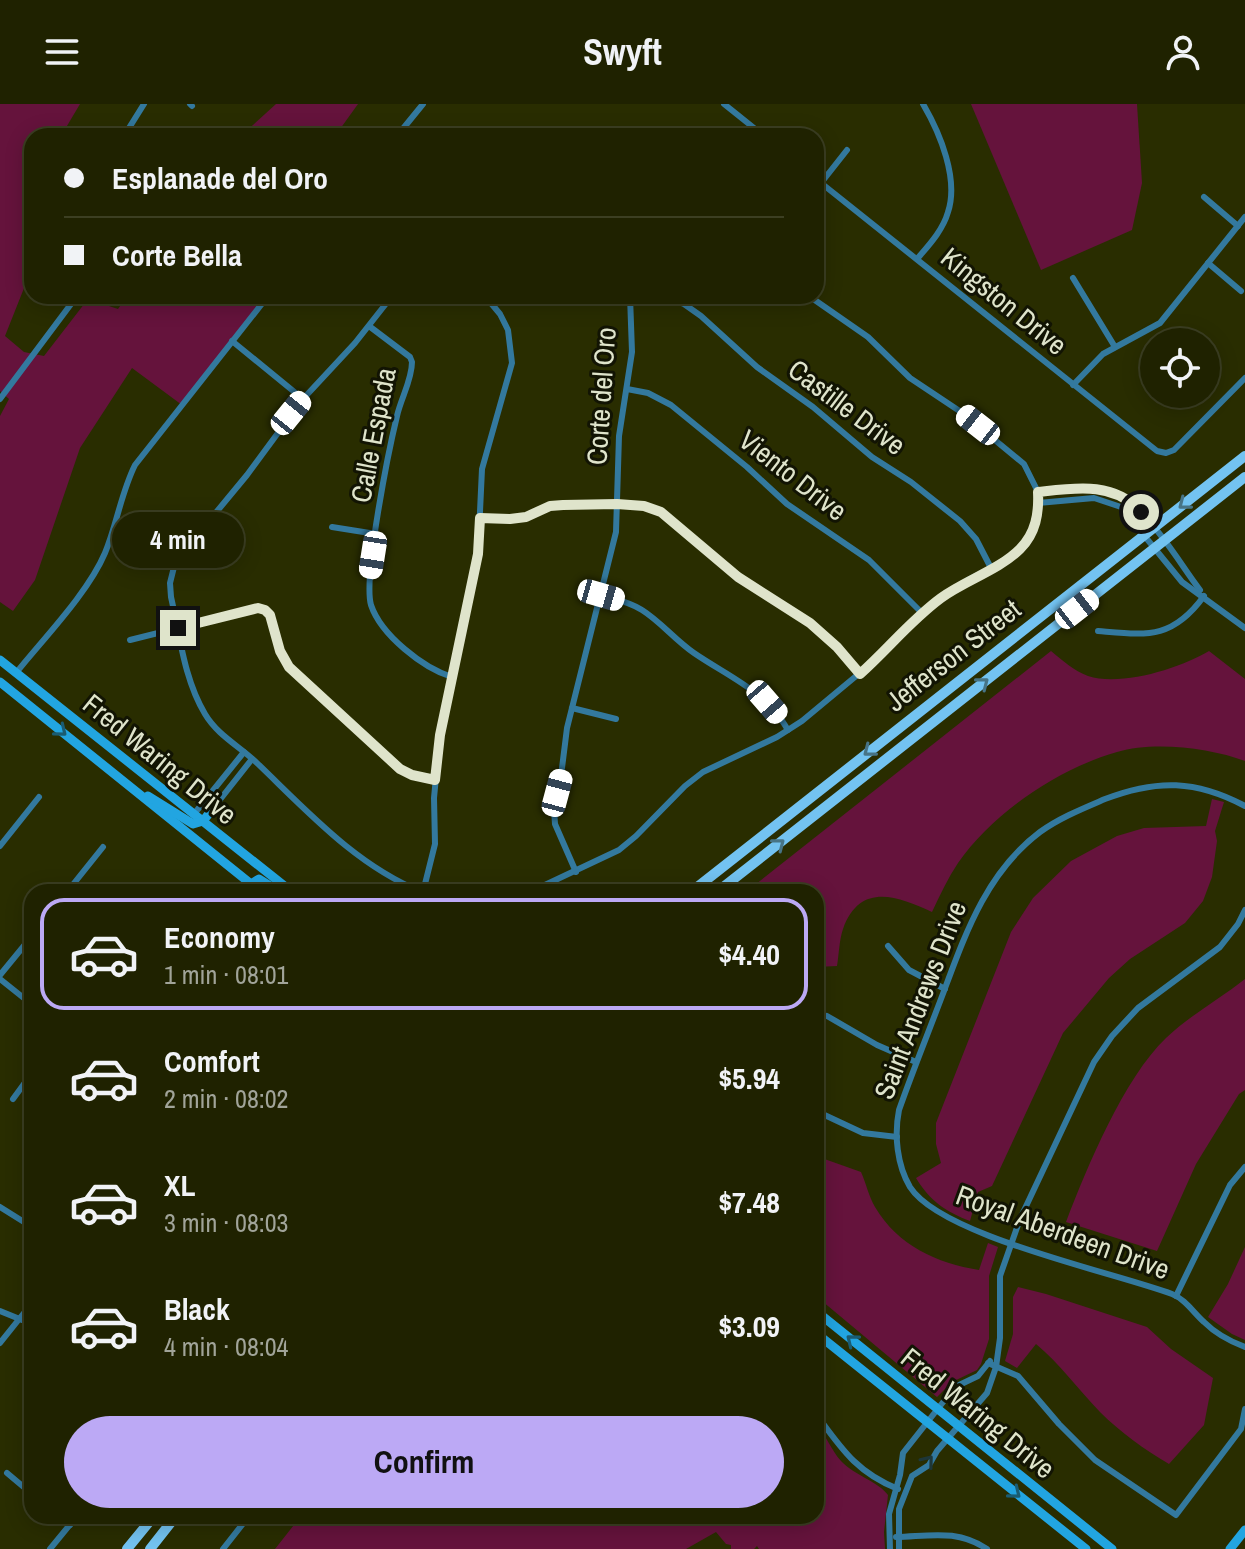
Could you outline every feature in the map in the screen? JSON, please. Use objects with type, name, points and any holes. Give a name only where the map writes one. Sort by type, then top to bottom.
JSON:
[{"type":"main road","name":"Jefferson Street","points":[[727,884],[1154,538],[1245,456]]},
{"type":"main road","name":"Jefferson Street","points":[[701,884],[1154,538],[1245,477]]},
{"type":"main road","name":"Fred Waring Drive","points":[[0,660],[282,884]]},
{"type":"main road","name":"Fred Waring Drive","points":[[0,682],[131,787],[243,884]]},
{"type":"main road","points":[[131,787],[162,802],[193,824],[203,821],[211,811]]},
{"type":"main road","points":[[252,884],[257,879],[269,884]]},
{"type":"main road","name":"Fred Waring Drive","points":[[824,1317],[1112,1549]]},
{"type":"main road","name":"Fred Waring Drive","points":[[824,1339],[1086,1549]]},
{"type":"main road","points":[[127,1549],[147,1524]]},
{"type":"main road","points":[[150,1549],[170,1524]]},
{"type":"main road","points":[[1230,1549],[1245,1530]]},
{"type":"street","points":[[129,128],[144,104]]},
{"type":"street","points":[[404,128],[423,104]]},
{"type":"street","points":[[724,104],[754,128]]},
{"type":"street","points":[[917,259],[948,215],[951,191],[941,143],[923,104]]},
{"type":"street","points":[[824,175],[847,150]]},
{"type":"street","name":"Kingston Drive","points":[[824,186],[1157,451],[1166,453],[1174,450],[1245,378]]},
{"type":"street","points":[[1204,197],[1238,226]]},
{"type":"street","points":[[1073,385],[1103,354],[1160,323],[1245,217]]},
{"type":"street","points":[[1208,263],[1241,291]]},
{"type":"street","points":[[1073,278],[1115,347]]},
{"type":"street","points":[[0,399],[71,304]]},
{"type":"street","points":[[16,673],[93,576],[106,551],[126,482],[135,465],[262,304]]},
{"type":"street","points":[[386,304],[303,399],[253,468],[193,540],[174,567],[170,583],[192,687],[217,730],[252,759],[321,826],[387,874],[406,884]]},
{"type":"street","points":[[424,884],[435,844],[435,780],[440,735],[478,554],[482,469],[512,363],[508,330],[492,304]]},
{"type":"street","name":"Corte del Oro","points":[[576,872],[555,824],[554,809],[572,708],[616,532],[619,436],[632,352],[630,304]]},
{"type":"street","name":"Castille Drive","points":[[684,304],[757,367],[960,521],[976,539],[991,568]]},
{"type":"street","points":[[548,884],[619,850],[703,772],[788,730],[860,674],[922,613],[955,588],[1021,548],[1032,534],[1038,517],[1038,498],[1032,478],[1013,452],[910,378],[868,337],[821,304]]},
{"type":"street","name":"Calle Espada","points":[[369,326],[410,357],[412,362],[393,432],[376,534],[369,590],[371,605],[380,622],[427,667],[452,677]]},
{"type":"street","points":[[232,341],[303,399]]},
{"type":"street","name":"Viento Drive","points":[[627,389],[648,393],[671,405],[787,504],[869,560],[922,613]]},
{"type":"street","points":[[1038,498],[1080,487],[1095,488],[1112,492],[1134,505],[1182,582],[1245,628]]},
{"type":"street","points":[[1038,498],[1081,498],[1109,502],[1127,512],[1154,538]]},
{"type":"street","points":[[480,518],[526,517],[550,506],[617,504],[644,506],[661,512],[738,577],[810,623],[837,647],[860,674]]},
{"type":"street","points":[[332,527],[376,534]]},
{"type":"street","points":[[601,595],[641,609],[694,653],[744,683],[767,702],[788,730]]},
{"type":"street","points":[[1098,631],[1140,634],[1174,628],[1193,612],[1204,596]]},
{"type":"street","points":[[130,640],[258,608],[265,610],[270,615],[280,651],[289,667],[400,769],[435,780]]},
{"type":"street","points":[[572,708],[616,719]]},
{"type":"street","points":[[194,814],[244,752]]},
{"type":"street","points":[[211,811],[252,759]]},
{"type":"street","name":"Saint Andrews Drive","points":[[897,1137],[899,1110],[973,914],[1002,870],[1040,832],[1087,807],[1135,788],[1181,784],[1222,794],[1245,806]]},
{"type":"street","points":[[0,846],[39,797]]},
{"type":"street","points":[[73,884],[103,847]]},
{"type":"street","points":[[899,1549],[899,1509],[912,1476],[929,1465],[947,1438],[984,1399],[996,1367],[1001,1329],[999,1286],[1012,1243],[1020,1219],[1089,1072],[1119,1027],[1149,997],[1220,947],[1245,910]]},
{"type":"street","points":[[24,946],[0,977],[24,998]]},
{"type":"street","points":[[888,946],[909,970],[945,989]]},
{"type":"street","points":[[827,1016],[877,1045],[916,1062]]},
{"type":"street","points":[[13,1099],[24,1084]]},
{"type":"street","points":[[824,1115],[863,1133],[897,1137]]},
{"type":"street","name":"Royal Aberdeen Drive","points":[[897,1137],[900,1162],[910,1187],[927,1205],[954,1222],[1176,1296],[1219,1335],[1245,1347]]},
{"type":"street","points":[[1176,1296],[1230,1185],[1245,1167]]},
{"type":"street","points":[[0,1207],[24,1222]]},
{"type":"street","points":[[0,1311],[24,1321]]},
{"type":"street","points":[[0,1343],[24,1314]]},
{"type":"street","points":[[890,1549],[888,1522],[903,1453],[955,1387],[978,1376],[996,1356]]},
{"type":"street","points":[[988,1363],[1018,1376],[1095,1460],[1176,1515],[1241,1429],[1245,1409]]},
{"type":"street","points":[[824,1426],[835,1443],[861,1470],[878,1481],[905,1491]]},
{"type":"street","points":[[7,1473],[24,1487]]},
{"type":"street","points":[[223,1549],[243,1524]]},
{"type":"street","points":[[50,1549],[70,1525]]},
{"type":"street","points":[[889,1538],[924,1534],[950,1536],[971,1539],[987,1549]]},
{"type":"shaded area","points":[[0,104],[80,104],[66,128],[24,128],[24,288],[5,336],[24,352],[44,356],[84,304],[103,304],[118,309],[121,304],[263,304],[182,405],[132,368],[80,448],[35,580],[13,611],[0,602],[0,416],[9,399],[0,391]]},
{"type":"shaded area","points":[[276,104],[358,104],[341,128],[250,128]]},
{"type":"shaded area","points":[[971,104],[1137,104],[1142,183],[1132,230],[1041,270]]},
{"type":"shaded area","points":[[1051,651],[1083,674],[1117,679],[1167,669],[1209,651],[1245,679],[1245,761],[1199,750],[1148,747],[1117,752],[1072,769],[1009,810],[973,844],[947,881],[932,912],[893,898],[869,899],[859,904],[843,929],[837,966],[824,967],[824,884],[756,884]]},
{"type":"shaded area","points":[[1212,799],[1224,802],[1215,831],[1217,841],[1212,877],[1203,901],[1185,923],[1130,959],[1109,978],[1063,1033],[992,1186],[978,1192],[970,1221],[953,1214],[932,1199],[916,1178],[941,1163],[936,1144],[936,1123],[1011,932],[1033,898],[1071,861],[1117,836],[1144,828],[1206,826]]},
{"type":"shaded area","points":[[1245,979],[1245,1090],[1239,1094],[1196,1164],[1157,1251],[1066,1222],[1108,1124],[1151,1055],[1175,1030]]},
{"type":"shaded area","points":[[824,1159],[861,1172],[884,1221],[920,1250],[948,1263],[979,1270],[988,1243],[998,1247],[989,1276],[989,1339],[981,1364],[977,1370],[952,1382],[937,1397],[824,1303]]},
{"type":"shaded area","points":[[1245,1247],[1245,1340],[1208,1317]]},
{"type":"shaded area","points":[[1018,1287],[1147,1327],[1171,1349],[1213,1378],[1204,1425],[1169,1464],[1108,1419],[1036,1344],[1017,1368],[1005,1361],[1013,1334],[1013,1297]]},
{"type":"shaded area","points":[[824,1434],[841,1461],[888,1495],[885,1549],[759,1549],[757,1546],[754,1549],[731,1549],[731,1545],[726,1544],[716,1532],[686,1549],[275,1549],[295,1524],[824,1524]]},
{"type":"route","points":[[178,628],[258,608],[265,610],[270,615],[280,651],[289,667],[400,769],[435,780],[440,735],[478,554],[480,518],[526,517],[550,506],[563,505],[617,504],[644,506],[661,512],[738,577],[810,623],[848,658],[860,674],[922,613],[968,580],[1006,561],[1021,548],[1032,534],[1038,517],[1038,492],[1095,488],[1126,498],[1141,512]]}]
